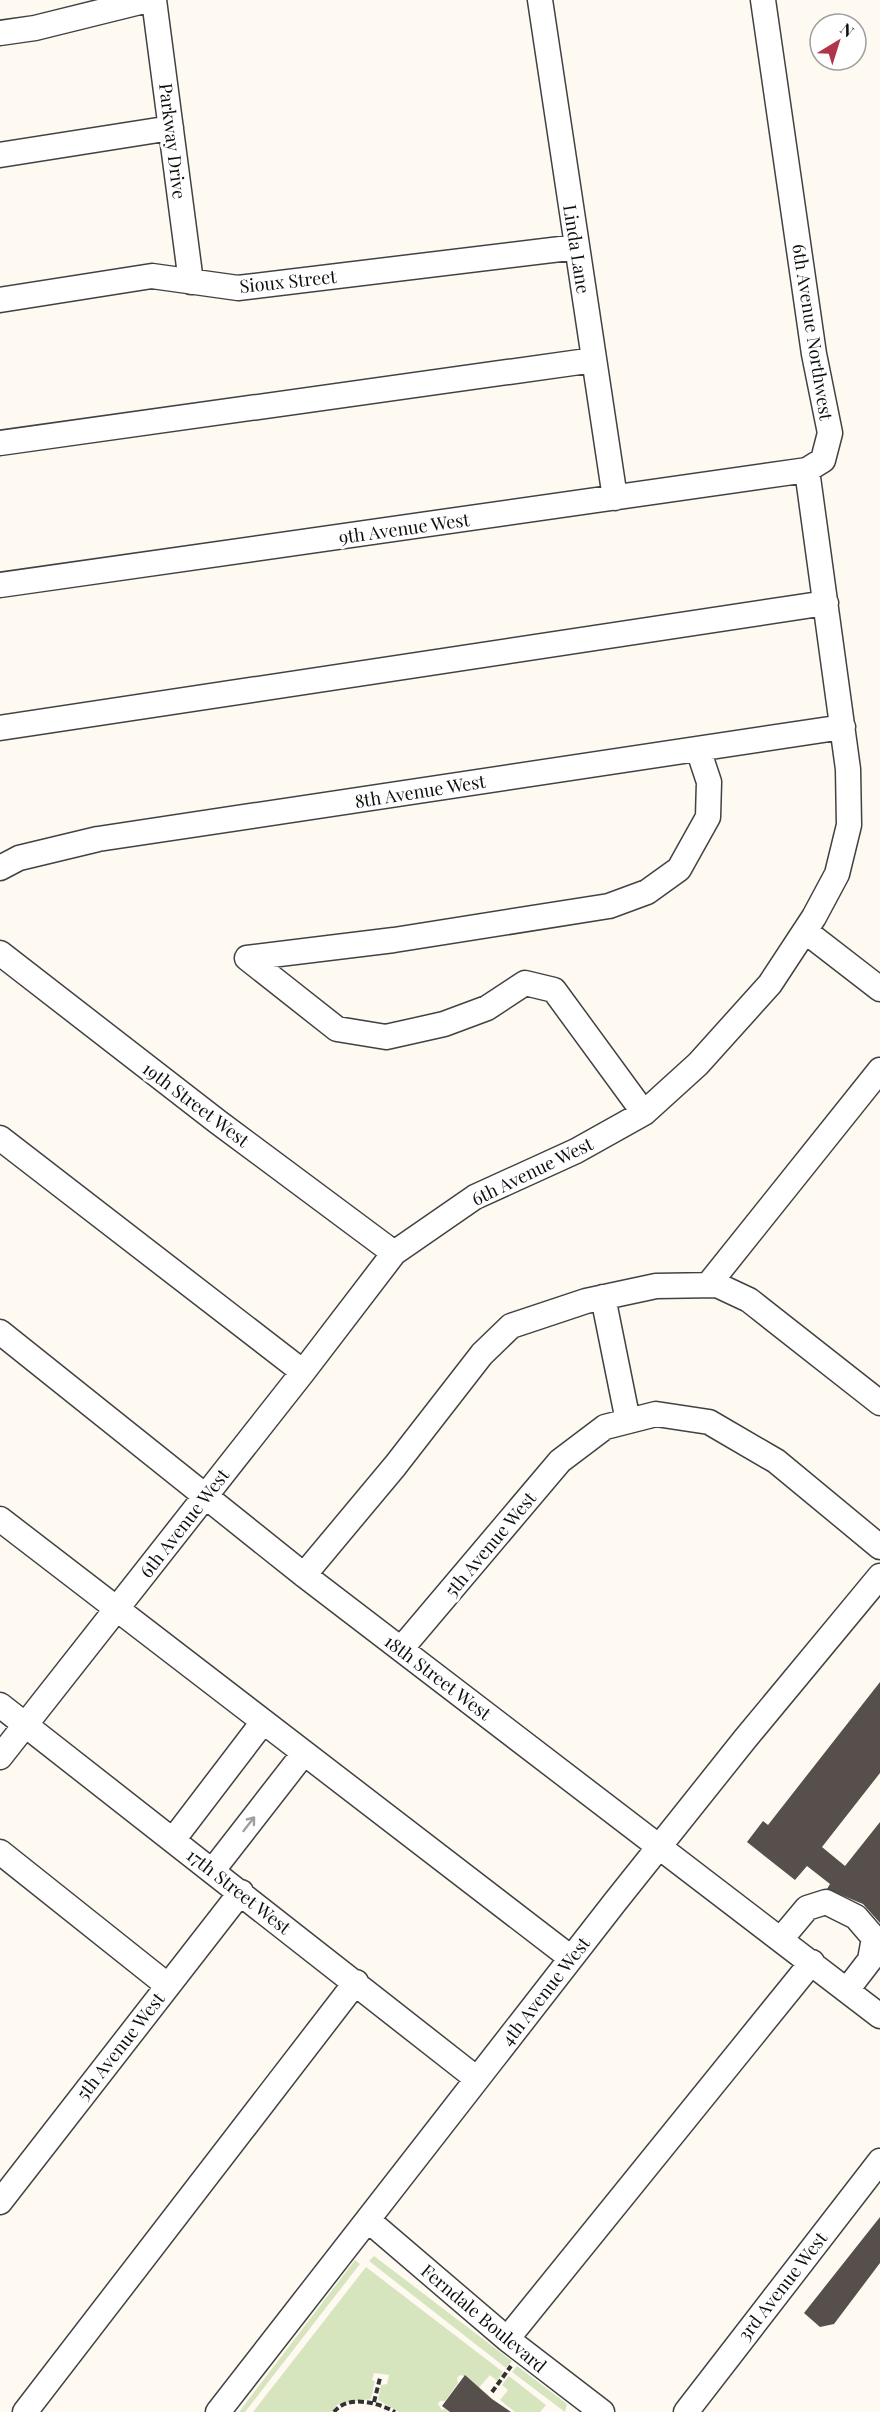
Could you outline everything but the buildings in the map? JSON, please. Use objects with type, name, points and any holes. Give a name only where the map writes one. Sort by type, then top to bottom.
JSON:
[{"type":"street","points":[[0,33],[35,28],[148,0]]},
{"type":"street","name":"Parkway Drive","points":[[154,0],[191,282]]},
{"type":"street","name":"Linda Lane","points":[[540,0],[615,498]]},
{"type":"street","name":"6th Avenue Northwest","points":[[763,0],[814,354],[830,433],[823,460],[807,470]]},
{"type":"street","points":[[0,155],[171,128]]},
{"type":"street","name":"Sioux Street","points":[[0,300],[152,276],[238,288],[577,247]]},
{"type":"street","points":[[0,443],[594,360]]},
{"type":"street","points":[[807,470],[843,727]]},
{"type":"street","name":"9th Avenue West","points":[[0,585],[807,470]]},
{"type":"street","points":[[0,728],[826,603]]},
{"type":"street","name":"8th Avenue West","points":[[0,868],[19,858],[98,839],[843,727]]},
{"type":"street","name":"6th Avenue West","points":[[0,1757],[394,1253],[475,1197],[576,1151],[644,1113],[698,1064],[770,984],[805,931],[837,874],[849,825],[849,769],[843,727]]},
{"type":"street","points":[[644,1113],[554,990],[525,983],[487,1008],[444,1024],[386,1037],[337,1029],[246,958],[394,940],[609,906],[647,892],[679,869],[708,817],[709,782],[698,749]]},
{"type":"street","points":[[805,931],[880,989]]},
{"type":"street","name":"19th Street West","points":[[0,953],[218,1122],[394,1253]]},
{"type":"street","points":[[708,1286],[880,1070]]},
{"type":"street","points":[[0,1138],[303,1372]]},
{"type":"street","points":[[304,1575],[395,1466],[482,1354],[511,1326],[603,1297],[656,1286],[717,1285],[748,1300],[880,1403]]},
{"type":"street","points":[[603,1297],[628,1421],[656,1414],[709,1422],[776,1461],[880,1547]]},
{"type":"street","name":"18th Street West","points":[[0,1332],[304,1575],[880,2016]]},
{"type":"street","name":"5th Avenue West","points":[[401,1649],[560,1461],[605,1426],[628,1421]]},
{"type":"street","points":[[0,1519],[571,1958]]},
{"type":"street","name":"4th Avenue West","points":[[218,2412],[660,1846],[872,1602],[880,1576]]},
{"type":"street","name":"17th Street West","points":[[0,1705],[477,2079]]},
{"type":"street","points":[[173,1840],[263,1722]]},
{"type":"street","points":[[213,1870],[304,1753]]},
{"type":"street","points":[[0,1852],[167,1985]]},
{"type":"street","name":"5th Avenue West","points":[[0,2202],[241,1892]]},
{"type":"street","points":[[781,1939],[807,1908],[826,1902],[856,1917],[874,1938],[870,1960],[847,1990]]},
{"type":"street","points":[[515,2345],[812,1962]]},
{"type":"street","points":[[25,2412],[356,1982]]},
{"type":"street","name":"3rd Avenue West","points":[[686,2412],[880,2161]]},
{"type":"street","name":"Ferndale Boulevard","points":[[369,2221],[515,2345],[602,2412]]},
{"type":"path","points":[[492,2392],[515,2345]]},
{"type":"path","points":[[374,2402],[381,2378]]},
{"type":"path","points":[[334,2412],[337,2408],[353,2403],[374,2402],[394,2412]]},
{"type":"green space","points":[[374,2256],[512,2361],[506,2368],[369,2261]]},
{"type":"green space","points":[[355,2260],[360,2264],[245,2412],[239,2412]]},
{"type":"green space","points":[[366,2267],[503,2372],[497,2381],[490,2375],[478,2389],[467,2377],[460,2375],[457,2378],[458,2383],[445,2401],[440,2401],[438,2404],[442,2410],[450,2412],[399,2412],[378,2400],[381,2385],[387,2384],[389,2375],[374,2373],[372,2380],[375,2381],[371,2399],[338,2404],[331,2412],[253,2412]]},
{"type":"green space","points":[[517,2366],[567,2404],[565,2412],[512,2372]]},
{"type":"green space","points":[[509,2376],[546,2405],[540,2412],[515,2412],[500,2400],[508,2390],[502,2385]]}]
